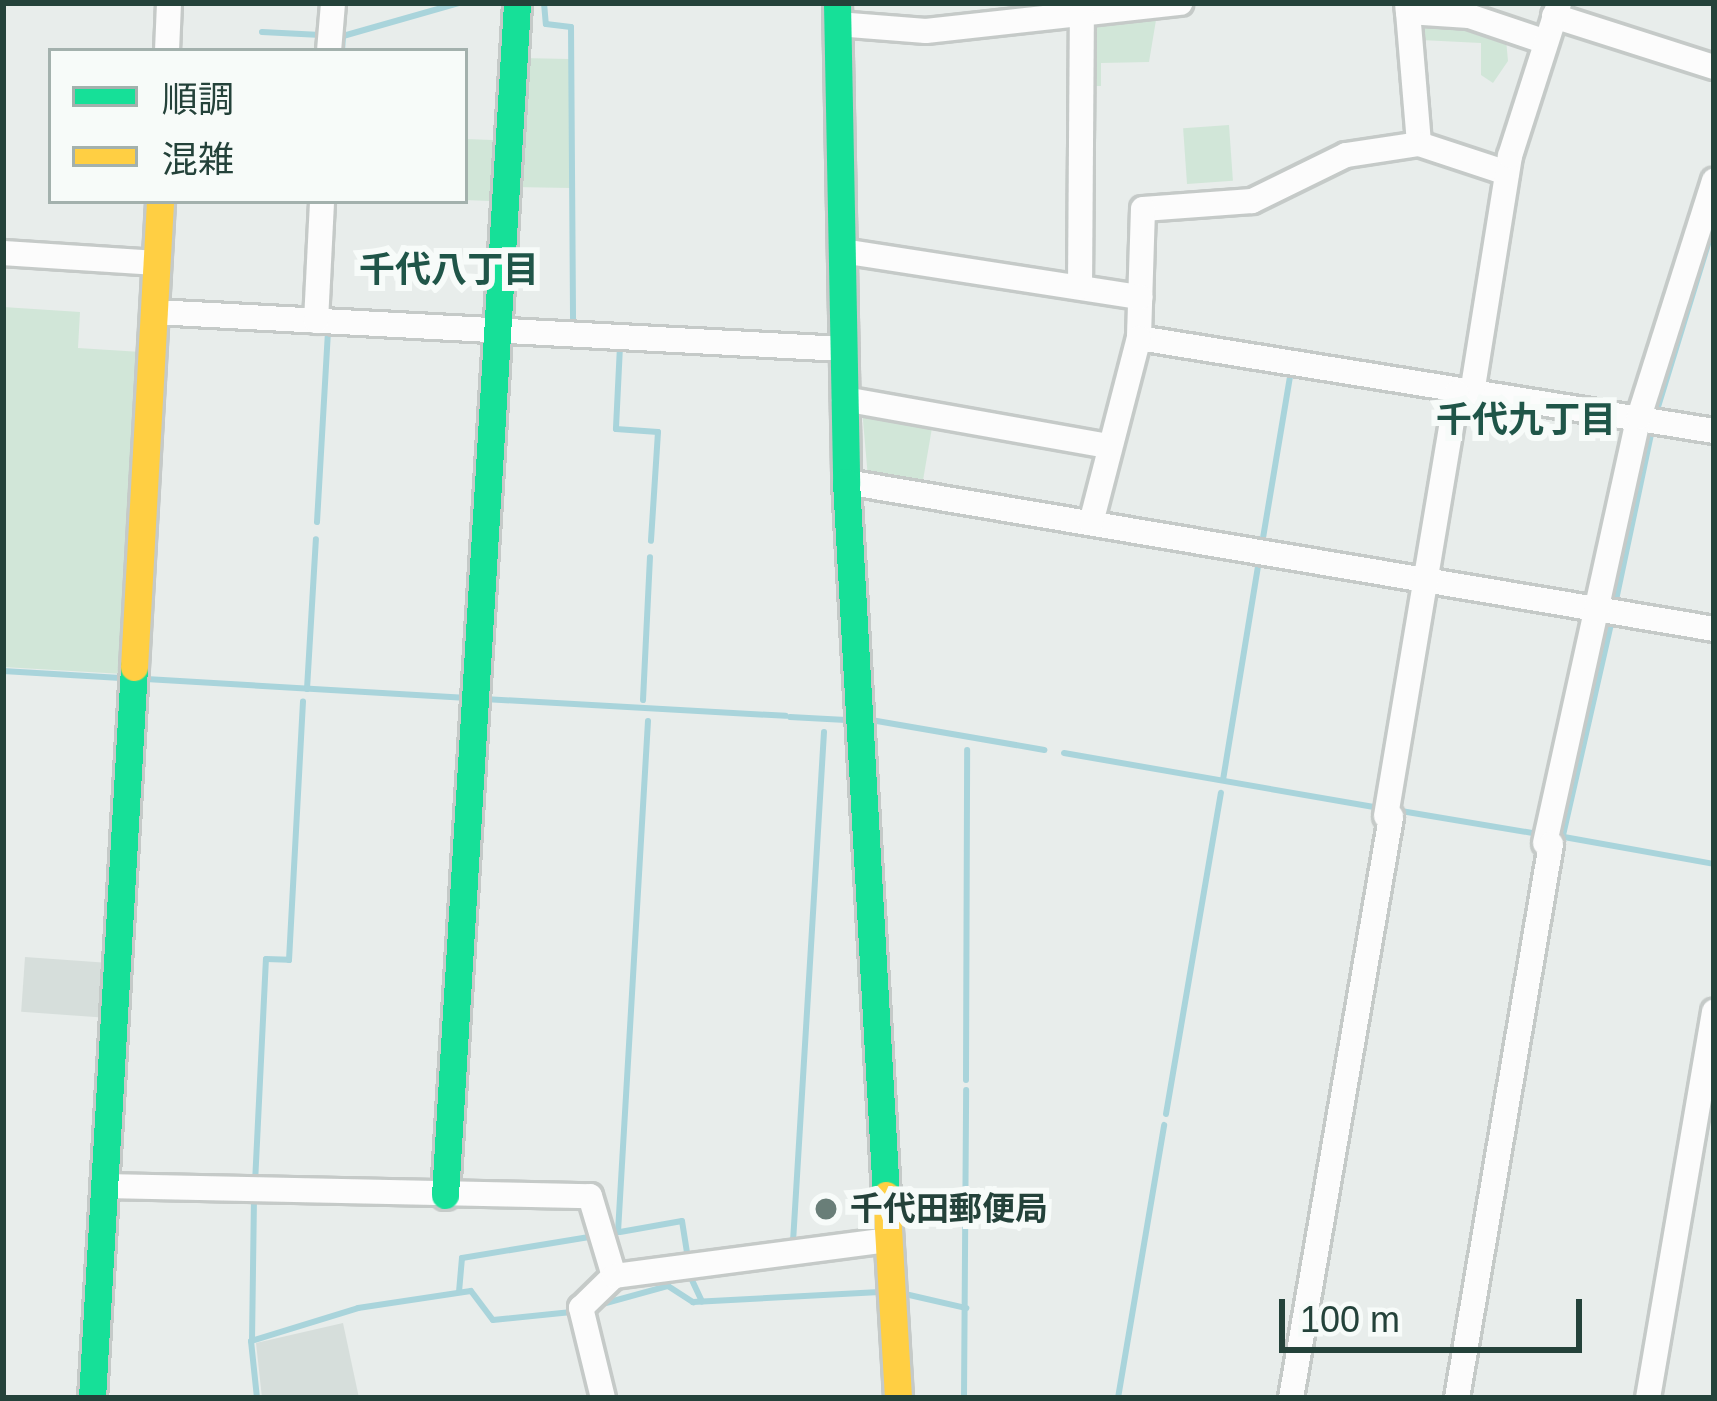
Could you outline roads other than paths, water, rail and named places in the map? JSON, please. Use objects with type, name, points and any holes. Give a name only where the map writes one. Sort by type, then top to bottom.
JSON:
[{"type":"street","points":[[167,48],[169,3]]},
{"type":"street","points":[[329,48],[333,3]]},
{"type":"street","points":[[445,1195],[517,3]]},
{"type":"street","points":[[898,1398],[846,482],[837,14],[967,15],[1180,3]]},
{"type":"street","points":[[1419,144],[1408,7],[1469,16],[1546,42]]},
{"type":"street","points":[[1080,287],[1086,10]]},
{"type":"street","points":[[1291,1398],[1426,580],[1507,173],[1546,42],[1557,10],[1714,67]]},
{"type":"street","points":[[1091,524],[1139,338],[1143,209],[1252,201],[1346,155],[1419,144],[1507,173]]},
{"type":"street","points":[[1457,1398],[1548,844],[1639,417],[1714,181]]},
{"type":"street","points":[[92,1398],[160,204]]},
{"type":"street","points":[[316,321],[322,204]]},
{"type":"street","points":[[842,251],[1140,297]]},
{"type":"street","points":[[3,253],[157,263]]},
{"type":"street","points":[[155,312],[843,349]]},
{"type":"street","points":[[1139,338],[1714,430]]},
{"type":"street","points":[[844,399],[1108,446]]},
{"type":"street","points":[[846,482],[1714,629]]},
{"type":"street","points":[[1648,1398],[1714,1012]]},
{"type":"street","points":[[105,1186],[590,1196],[614,1276]]},
{"type":"street","points":[[602,1398],[581,1308],[614,1276],[889,1240]]},
{"type":"waterway","points":[[342,48],[343,36],[459,3]]},
{"type":"waterway","points":[[544,3],[546,24],[571,27],[573,324]]},
{"type":"waterway","points":[[262,32],[321,35]]},
{"type":"waterway","points":[[1657,410],[1714,225]]},
{"type":"waterway","points":[[317,522],[328,331]]},
{"type":"waterway","points":[[620,346],[616,429],[658,432],[651,541]]},
{"type":"waterway","points":[[1262,544],[1290,376]]},
{"type":"waterway","points":[[1615,605],[1652,429]]},
{"type":"waterway","points":[[307,689],[316,539]]},
{"type":"waterway","points":[[643,700],[650,557]]},
{"type":"waterway","points":[[1223,780],[1259,561]]},
{"type":"waterway","points":[[1561,844],[1611,624]]},
{"type":"waterway","points":[[3,671],[121,678]]},
{"type":"waterway","points":[[146,679],[463,698]]},
{"type":"waterway","points":[[484,699],[786,716]]},
{"type":"waterway","points":[[255,1183],[266,959],[289,960],[303,701]]},
{"type":"waterway","points":[[790,717],[846,720]]},
{"type":"waterway","points":[[871,720],[1044,750]]},
{"type":"waterway","points":[[618,1232],[648,721]]},
{"type":"waterway","points":[[793,1242],[824,732]]},
{"type":"waterway","points":[[966,1080],[967,750]]},
{"type":"waterway","points":[[1064,753],[1375,807]]},
{"type":"waterway","points":[[1166,1114],[1221,793]]},
{"type":"waterway","points":[[1401,811],[1538,834]]},
{"type":"waterway","points":[[1564,837],[1714,864]]},
{"type":"waterway","points":[[964,1398],[966,1090]]},
{"type":"waterway","points":[[1118,1398],[1164,1125]]},
{"type":"waterway","points":[[252,1341],[254,1201]]},
{"type":"waterway","points":[[620,1232],[682,1221],[688,1258]]},
{"type":"waterway","points":[[459,1292],[462,1258],[595,1236]]},
{"type":"waterway","points":[[691,1278],[702,1302]]},
{"type":"waterway","points":[[595,1306],[668,1286],[693,1302],[880,1292]]},
{"type":"waterway","points":[[257,1398],[251,1341],[358,1308],[471,1291],[493,1320],[572,1312]]},
{"type":"waterway","points":[[905,1294],[966,1308]]},
{"type":"place","name":"千代田郵便局","points":[[826,1209]]},
{"type":"district","name":"千代八丁目","points":[[449,270]]},
{"type":"district","name":"千代九丁目","points":[[1526,420]]}]
